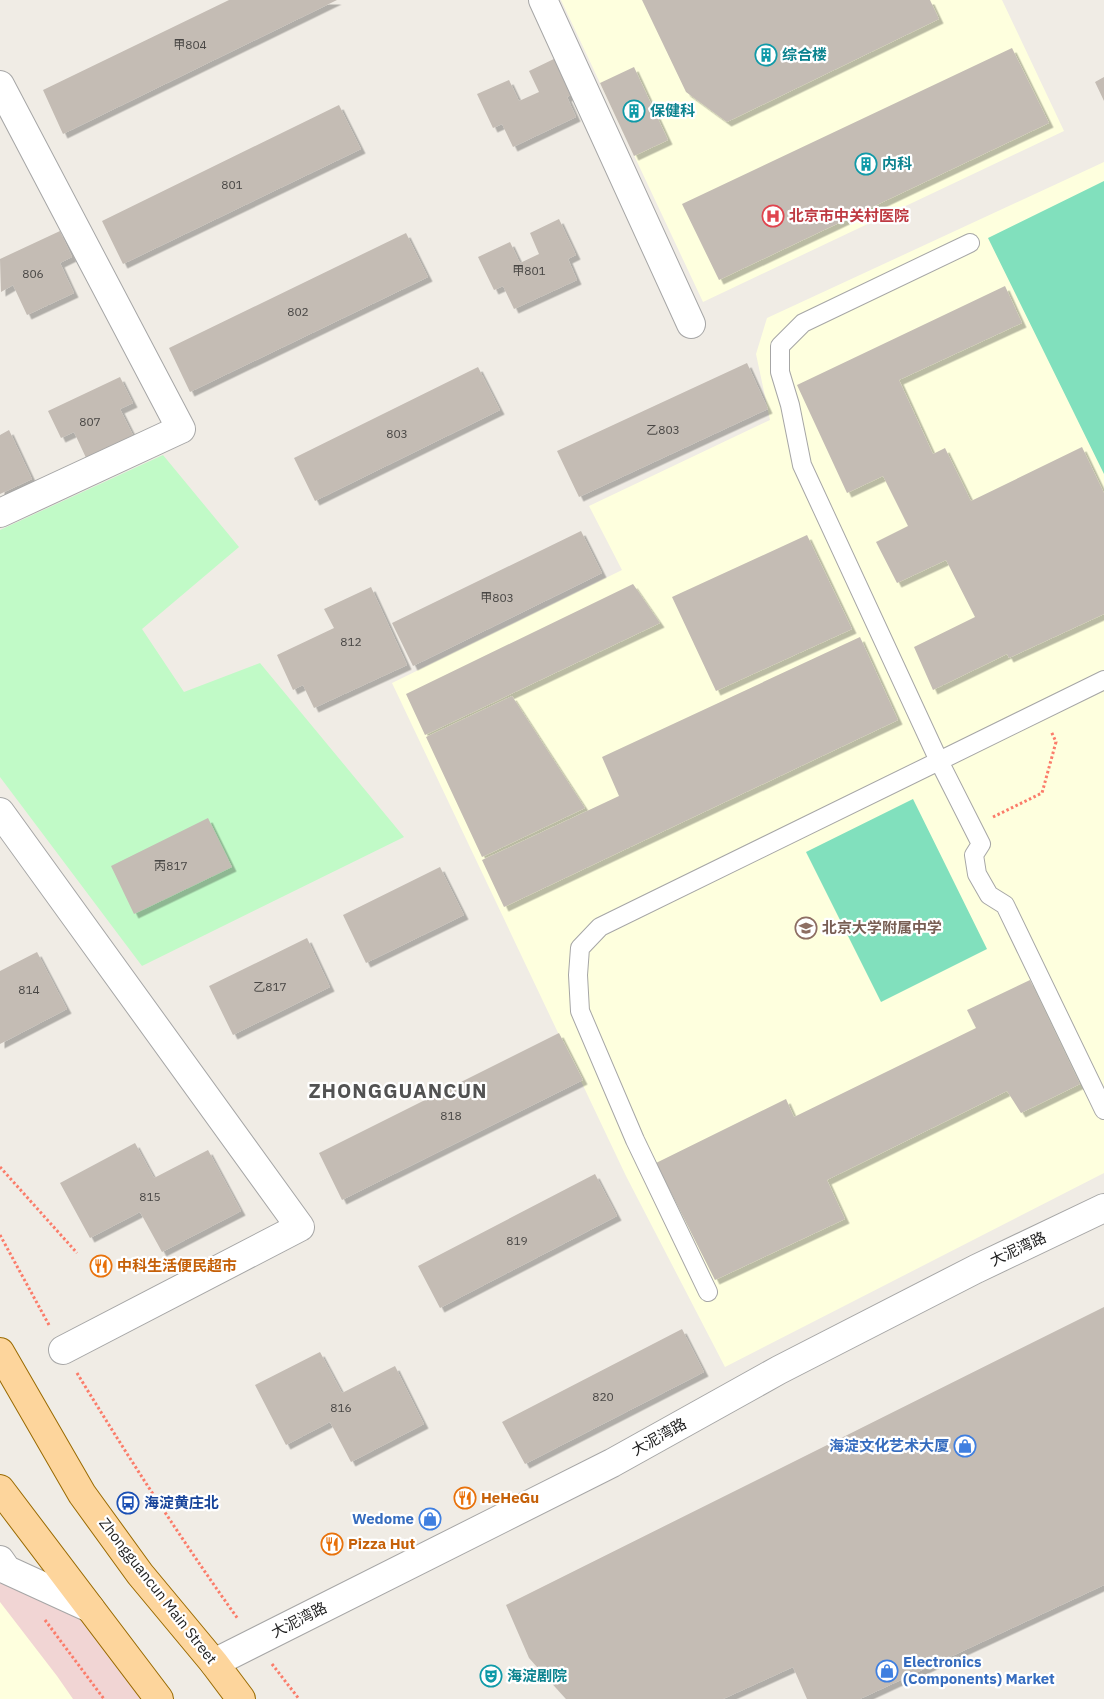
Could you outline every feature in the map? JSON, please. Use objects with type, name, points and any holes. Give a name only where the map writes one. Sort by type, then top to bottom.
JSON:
[{"type":"main road","name":"Zhongguancun Main Street","points":[[0,1352],[82,1494],[140,1574],[214,1662],[241,1699]]},
{"type":"main road","points":[[0,1489],[159,1699]]},
{"type":"street","points":[[543,0],[690,324]]},
{"type":"street","points":[[0,85],[181,429],[0,513]]},
{"type":"street","points":[[0,812],[300,1227],[63,1350]]},
{"type":"street","name":"大泥湾路","points":[[214,1662],[612,1463],[779,1370],[976,1268],[1104,1208]]},
{"type":"street","points":[[3,1565],[90,1608]]},
{"type":"lane","points":[[970,243],[803,323],[780,346],[780,372],[790,405],[802,465],[938,761],[981,844],[974,855],[977,874],[989,896],[1004,905],[1104,1110]]},
{"type":"lane","points":[[708,1292],[635,1140],[580,1011],[578,975],[580,948],[600,926],[1104,680]]},
{"type":"path","points":[[972,826],[1042,793],[1056,742],[1042,710]]},
{"type":"path","points":[[0,1167],[77,1253]]},
{"type":"path","points":[[0,1235],[63,1350],[126,1454],[187,1548],[254,1642],[299,1699]]},
{"type":"path","points":[[41,1615],[104,1699]]},
{"type":"shaded area","name":"北京市中关村医院","points":[[561,0],[1002,0],[1064,131],[703,302]]},
{"type":"shaded area","name":"北京大学附属中学","points":[[1104,162],[1104,1173],[725,1367],[626,1176],[392,683],[622,570],[589,506],[770,420],[756,354],[767,318]]},
{"type":"shaded area","points":[[0,1560],[90,1608],[161,1699],[0,1699]]},
{"type":"shaded area","points":[[0,1602],[57,1676],[73,1699],[0,1699]]},
{"type":"green space","points":[[1104,181],[1104,474],[988,238]]},
{"type":"green space","points":[[163,455],[239,547],[142,629],[184,692],[260,663],[404,837],[142,966],[0,777],[0,530]]},
{"type":"green space","points":[[913,799],[987,949],[881,1002],[806,852]]},
{"type":"building","points":[[229,0],[337,0],[63,134],[43,90]]},
{"type":"building","name":"综合楼","points":[[642,0],[930,0],[939,19],[727,122],[686,92]]},
{"type":"building","name":"内科","points":[[1012,48],[1049,123],[719,280],[682,204]]},
{"type":"building","points":[[558,57],[575,93],[567,97],[576,117],[513,147],[502,124],[493,128],[477,94],[509,80],[519,101],[539,92],[529,71]]},
{"type":"building","name":"保健科","points":[[634,67],[668,140],[634,156],[600,83]]},
{"type":"building","points":[[1104,77],[1104,101],[1095,82]]},
{"type":"building","points":[[339,105],[361,149],[123,264],[102,221]]},
{"type":"building","points":[[559,219],[576,255],[568,259],[577,280],[514,309],[503,286],[494,290],[478,257],[510,242],[520,263],[539,254],[530,233]]},
{"type":"building","points":[[60,231],[72,257],[60,263],[74,293],[27,315],[13,285],[1,292],[0,259]]},
{"type":"building","points":[[406,233],[428,277],[190,392],[169,348]]},
{"type":"building","points":[[1005,286],[1022,323],[899,380],[933,454],[945,448],[971,501],[1082,447],[1104,493],[1104,614],[1009,658],[1007,654],[933,690],[914,647],[975,617],[946,560],[897,583],[876,542],[908,526],[883,476],[847,493],[797,385]]},
{"type":"building","points":[[747,363],[768,409],[579,497],[557,451]]},
{"type":"building","points":[[478,367],[500,410],[315,501],[294,458]]},
{"type":"building","points":[[120,377],[133,403],[120,409],[135,439],[88,462],[74,432],[61,438],[48,411]]},
{"type":"building","points":[[9,430],[32,479],[0,494],[0,435]]},
{"type":"building","points":[[581,531],[602,573],[413,666],[392,623]]},
{"type":"building","points":[[807,535],[852,629],[716,691],[672,597]]},
{"type":"building","points":[[633,584],[660,623],[425,735],[406,694]]},
{"type":"building","points":[[371,587],[407,665],[314,708],[303,685],[293,690],[277,655],[334,628],[324,609]]},
{"type":"building","points":[[860,637],[898,720],[504,907],[482,860],[619,796],[602,757]]},
{"type":"building","points":[[512,696],[585,808],[482,857],[426,737]]},
{"type":"building","points":[[208,818],[232,867],[134,914],[111,866]]},
{"type":"building","points":[[440,867],[464,915],[366,963],[343,915]]},
{"type":"building","points":[[307,938],[330,987],[233,1035],[209,986]]},
{"type":"building","points":[[37,952],[67,1009],[0,1044],[0,971]]},
{"type":"building","points":[[1030,980],[1080,1084],[1021,1113],[1007,1091],[827,1180],[845,1219],[715,1280],[656,1163],[786,1099],[794,1117],[976,1028],[967,1010]]},
{"type":"building","points":[[559,1033],[583,1080],[342,1200],[319,1153]]},
{"type":"building","points":[[135,1143],[154,1178],[208,1150],[241,1211],[162,1252],[140,1212],[90,1238],[60,1183]]},
{"type":"building","points":[[595,1174],[617,1216],[440,1308],[418,1266]]},
{"type":"building","name":"海淀文化艺术大厦","points":[[1104,1307],[1104,1585],[860,1699],[807,1699],[793,1667],[723,1699],[566,1699],[529,1658],[506,1605]]},
{"type":"building","points":[[682,1329],[704,1372],[525,1464],[502,1422]]},
{"type":"building","points":[[320,1352],[342,1393],[395,1366],[424,1424],[351,1462],[330,1422],[286,1445],[255,1385]]},
{"type":"place","name":"综合楼","points":[[766,55]]},
{"type":"place","name":"保健科","points":[[634,111]]},
{"type":"place","name":"内科","points":[[866,164]]},
{"type":"place","name":"北京市中关村医院","points":[[773,216]]},
{"type":"place","name":"北京大学附属中学","points":[[806,928]]},
{"type":"place","name":"中科生活便民超市","points":[[101,1266]]},
{"type":"place","name":"海淀文化艺术大厦","points":[[965,1446]]},
{"type":"place","name":"HeHeGu","points":[[465,1498]]},
{"type":"place","name":"海淀黄庄北","points":[[128,1503]]},
{"type":"place","name":"Wedome","points":[[430,1519]]},
{"type":"place","name":"Pizza Hut","points":[[332,1544]]},
{"type":"place","name":"Electronics (Components) Market","points":[[887,1671]]},
{"type":"place","name":"海淀剧院","points":[[491,1676]]},
{"type":"district","name":"ZHONGGUANCUN","points":[[398,1091]]}]
